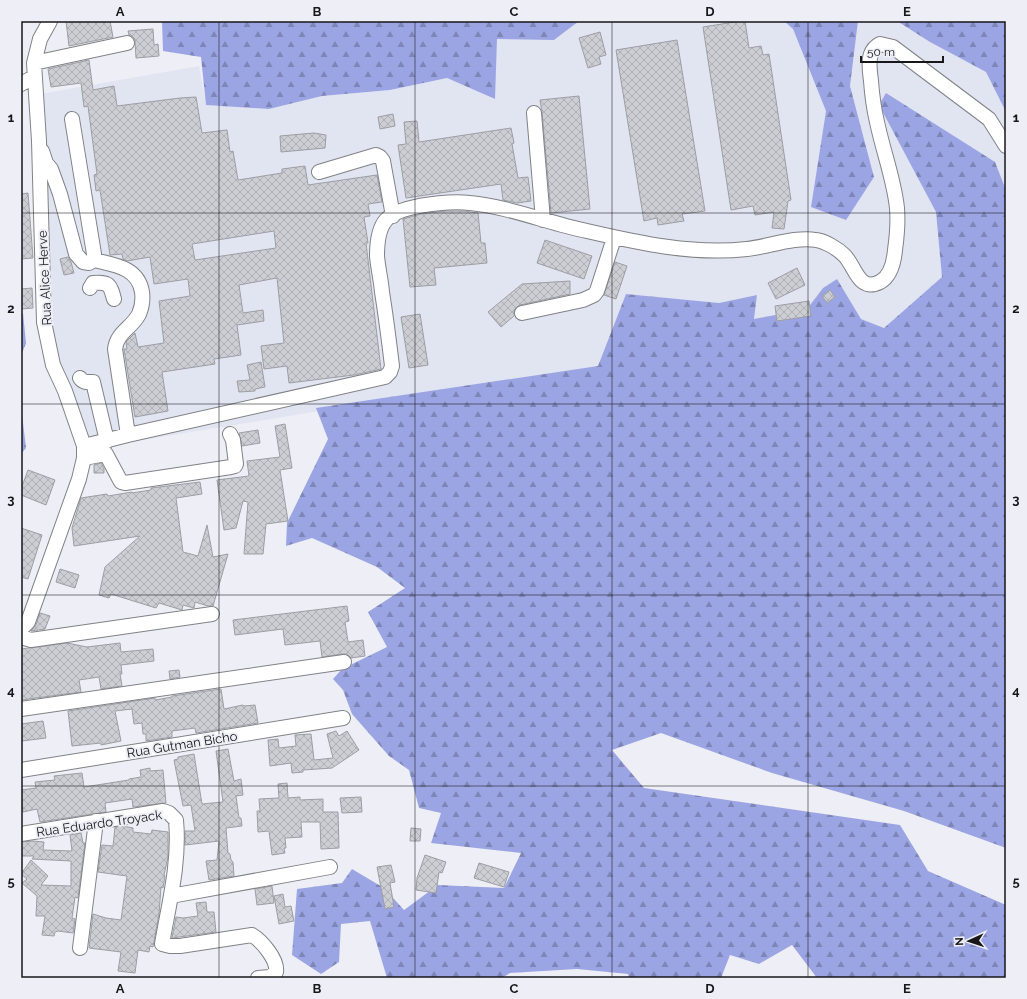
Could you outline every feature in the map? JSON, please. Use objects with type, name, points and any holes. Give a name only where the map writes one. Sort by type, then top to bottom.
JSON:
[{"type":"street","name":"Rua Alice Herve","points":[[50,21],[40,39],[34,70],[39,141],[44,322],[53,365],[64,391],[84,452]]},
{"type":"street","points":[[21,84],[34,70],[127,44]]},
{"type":"street","points":[[84,452],[107,441],[128,435],[385,377],[390,372],[392,366],[377,255],[378,234],[386,220],[406,209],[436,204],[469,203],[498,208],[614,238],[673,248],[708,251],[748,250],[794,241],[816,240],[834,248],[845,256],[861,281],[870,284],[880,282],[888,274],[894,260],[897,208],[887,160],[876,121],[871,87],[869,61],[871,52],[880,44],[893,47],[989,119],[1006,146]]},
{"type":"street","points":[[534,113],[543,220]]},
{"type":"street","points":[[72,119],[94,260]]},
{"type":"street","points":[[39,141],[46,163],[60,194],[76,254],[83,262],[89,263],[94,260],[126,268],[135,276],[141,286],[143,299],[139,314],[118,337],[115,349],[128,435]]},
{"type":"street","points":[[319,172],[376,155],[380,157],[383,161],[393,216]]},
{"type":"street","points":[[522,313],[582,300],[594,295],[597,291],[614,238]]},
{"type":"street","points":[[90,288],[93,283],[103,282],[108,284],[111,288],[114,299]]},
{"type":"street","points":[[91,378],[107,441]]},
{"type":"street","points":[[84,452],[106,454],[121,482],[125,483],[235,466],[233,440],[230,434]]},
{"type":"street","points":[[21,629],[28,622],[79,479],[84,452]]},
{"type":"street","points":[[21,637],[31,640],[212,614]]},
{"type":"street","points":[[21,709],[344,662]]},
{"type":"street","name":"Rua Gutman Bicho","points":[[21,770],[343,718]]},
{"type":"street","name":"Rua Eduardo Troyack","points":[[21,834],[96,821],[163,812],[174,817],[176,820],[178,845],[171,896],[162,944],[180,946],[252,935],[260,939],[272,956],[277,968],[276,972],[270,976],[258,978]]},
{"type":"street","points":[[80,948],[96,821]]},
{"type":"street","points":[[171,896],[330,867]]},
{"type":"shaded area","points":[[579,21],[784,21],[793,29],[826,111],[811,207],[874,177],[850,86],[858,21],[897,21],[930,42],[986,72],[1006,112],[1006,190],[995,162],[880,105],[936,212],[942,277],[884,328],[861,319],[837,279],[823,288],[807,309],[754,319],[757,295],[719,303],[626,294],[598,366],[93,448],[52,344],[40,94],[199,66],[206,105],[269,109],[322,96],[390,90],[447,78],[494,99],[497,39],[554,40]]},
{"type":"green space","points":[[162,21],[579,21],[554,40],[497,39],[495,99],[447,78],[390,90],[322,96],[269,109],[206,105],[201,57],[163,51]]},
{"type":"green space","points":[[784,21],[858,21],[850,86],[874,177],[846,220],[811,207],[826,111],[793,29]]},
{"type":"green space","points":[[897,21],[1006,21],[1006,112],[986,72],[930,42]]},
{"type":"green space","points":[[886,93],[995,162],[1006,190],[1006,848],[904,811],[772,773],[661,733],[612,750],[644,788],[900,825],[928,871],[1006,905],[1006,978],[817,978],[792,945],[759,964],[730,955],[721,978],[629,978],[628,974],[577,969],[510,973],[502,978],[387,978],[370,921],[341,924],[339,962],[321,974],[292,955],[297,889],[342,883],[352,869],[384,888],[404,910],[438,885],[504,888],[521,853],[431,843],[441,813],[419,808],[409,770],[389,756],[352,714],[343,690],[333,679],[342,669],[387,647],[368,612],[405,588],[377,567],[312,538],[286,546],[287,523],[328,439],[316,408],[598,366],[626,294],[719,303],[757,295],[754,319],[807,309],[823,288],[837,279],[861,319],[884,328],[942,277],[936,212],[879,105]]},
{"type":"green space","points":[[23,313],[26,343],[21,356],[21,314]]},
{"type":"green space","points":[[21,406],[26,448],[21,454]]},
{"type":"building","points":[[66,21],[110,21],[113,37],[69,46]]},
{"type":"building","points":[[745,21],[749,48],[761,46],[763,55],[769,54],[791,200],[788,201],[784,229],[772,228],[774,212],[755,215],[753,206],[731,210],[703,27]]},
{"type":"building","points":[[153,29],[154,45],[158,44],[159,56],[136,58],[135,41],[133,37],[129,35],[128,31]]},
{"type":"building","points":[[600,32],[606,55],[599,57],[601,64],[588,68],[579,38]]},
{"type":"building","points":[[677,40],[705,211],[682,214],[684,221],[658,225],[657,218],[644,221],[616,50]]},
{"type":"building","points":[[89,60],[93,90],[114,86],[117,106],[196,97],[202,133],[227,130],[230,152],[233,151],[238,180],[282,173],[282,169],[305,166],[308,185],[377,175],[382,202],[368,204],[370,216],[364,217],[381,369],[354,375],[289,383],[287,366],[264,369],[261,346],[284,343],[277,278],[239,285],[243,313],[263,310],[264,321],[237,325],[241,355],[214,359],[215,364],[162,372],[168,411],[135,417],[124,349],[127,349],[126,342],[135,333],[138,347],[164,343],[159,301],[190,296],[188,279],[154,284],[150,257],[127,261],[123,259],[122,254],[110,255],[100,190],[96,191],[94,175],[97,174],[88,106],[84,107],[81,83],[51,87],[48,69]],"holes":[[[274,231],[276,248],[195,260],[192,244]]]},
{"type":"building","points":[[579,96],[590,209],[551,213],[540,100]]},
{"type":"building","points":[[393,114],[395,126],[380,129],[378,117]]},
{"type":"building","points":[[417,121],[419,142],[511,128],[514,143],[512,144],[518,178],[528,177],[531,201],[517,203],[503,200],[501,184],[406,198],[398,145],[406,144],[404,122]]},
{"type":"building","points":[[314,133],[326,135],[325,148],[281,152],[280,136]]},
{"type":"building","points":[[28,193],[33,258],[21,259],[21,194]]},
{"type":"building","points":[[445,211],[478,213],[481,243],[485,243],[487,263],[434,268],[436,285],[410,287],[403,219],[421,214]]},
{"type":"building","points":[[545,240],[592,256],[584,279],[537,263]]},
{"type":"building","points":[[68,257],[74,273],[64,275],[60,259]]},
{"type":"building","points":[[615,262],[627,266],[616,299],[604,295]]},
{"type":"building","points":[[797,268],[805,285],[776,299],[768,283]]},
{"type":"building","points":[[570,281],[570,294],[520,305],[514,310],[514,316],[501,327],[488,312],[522,284]]},
{"type":"building","points":[[32,288],[33,308],[21,309],[21,289]]},
{"type":"building","points":[[830,290],[835,297],[827,303],[822,296]]},
{"type":"building","points":[[809,301],[811,316],[777,321],[775,306]]},
{"type":"building","points":[[420,314],[428,365],[409,368],[401,317]]},
{"type":"building","points":[[261,362],[265,387],[255,389],[255,391],[239,392],[237,381],[250,380],[247,365]]},
{"type":"building","points":[[285,424],[292,468],[280,470],[288,521],[266,524],[263,554],[244,554],[248,502],[243,501],[236,528],[224,530],[217,480],[249,476],[247,461],[280,457],[275,426]]},
{"type":"building","points":[[258,430],[260,443],[242,446],[239,433]]},
{"type":"building","points":[[101,463],[104,473],[94,473],[94,465]]},
{"type":"building","points":[[28,470],[55,480],[46,505],[21,495],[21,489]]},
{"type":"building","points":[[200,482],[202,494],[176,498],[183,552],[198,556],[207,525],[213,557],[228,554],[213,606],[195,602],[194,608],[183,605],[182,610],[159,603],[156,608],[111,594],[109,598],[99,595],[105,567],[140,536],[74,546],[72,528],[81,498],[107,494],[108,496],[132,493],[151,490],[151,488]]},
{"type":"building","points":[[21,528],[42,535],[28,579],[21,577]]},
{"type":"building","points":[[60,569],[79,575],[75,588],[56,582]]},
{"type":"building","points":[[347,606],[349,621],[345,622],[348,642],[363,640],[365,656],[351,658],[347,654],[343,654],[322,657],[320,641],[285,645],[283,629],[235,635],[233,620]]},
{"type":"building","points":[[40,613],[50,616],[45,629],[31,631],[36,625]]},
{"type":"building","points":[[67,643],[87,647],[120,643],[121,652],[153,649],[154,661],[121,665],[122,674],[120,674],[122,686],[101,689],[99,677],[79,680],[81,692],[21,700],[21,649]]},
{"type":"building","points":[[179,670],[180,677],[170,679],[169,671]]},
{"type":"building","points":[[221,689],[224,709],[243,705],[255,705],[258,723],[196,733],[195,728],[172,731],[172,737],[146,741],[146,734],[143,734],[142,723],[134,724],[132,709],[115,711],[121,741],[101,745],[101,743],[72,746],[68,711],[155,698],[155,700]]},
{"type":"building","points":[[43,721],[46,738],[22,741],[21,724]]},
{"type":"building","points":[[336,731],[339,736],[347,731],[359,750],[332,768],[303,770],[303,772],[292,773],[291,763],[270,766],[268,740],[278,739],[279,748],[296,746],[295,735],[311,734],[314,760],[333,758],[327,734]]},
{"type":"building","points":[[228,749],[234,781],[241,779],[243,795],[236,796],[239,818],[241,818],[242,826],[226,828],[228,853],[230,854],[233,862],[234,876],[209,880],[206,861],[217,860],[219,841],[185,845],[185,831],[195,831],[191,805],[183,806],[174,760],[178,759],[178,757],[194,754],[202,804],[223,802],[216,751]]},
{"type":"building","points":[[150,768],[150,771],[163,770],[166,803],[133,807],[132,799],[105,803],[106,812],[40,822],[37,809],[23,812],[21,790],[36,788],[35,782],[55,780],[54,776],[82,773],[84,787],[141,777],[140,770]]},
{"type":"building","points":[[287,783],[288,798],[300,797],[300,800],[323,799],[323,812],[338,812],[339,848],[321,849],[320,822],[301,822],[302,837],[285,838],[285,853],[272,855],[269,831],[258,832],[257,811],[260,811],[259,799],[279,798],[278,784]]},
{"type":"building","points":[[361,797],[362,812],[342,813],[340,798]]},
{"type":"building","points":[[123,826],[133,828],[133,832],[151,834],[152,830],[168,832],[168,857],[163,888],[161,887],[159,914],[153,947],[150,946],[149,952],[138,950],[135,973],[118,971],[121,952],[89,948],[93,914],[121,920],[127,876],[98,872],[102,845],[113,846],[115,827]]},
{"type":"building","points":[[411,828],[421,829],[420,841],[410,841]]},
{"type":"building","points":[[81,833],[83,843],[85,843],[78,898],[75,897],[72,918],[75,919],[73,933],[58,931],[55,932],[54,936],[42,935],[45,916],[36,916],[37,896],[22,883],[27,879],[21,874],[31,860],[48,876],[41,885],[71,886],[71,861],[32,859],[34,856],[21,856],[21,842],[44,842],[43,850],[72,851],[70,835]]},
{"type":"building","points":[[425,855],[446,862],[442,873],[439,872],[436,893],[416,890],[417,878]]},
{"type":"building","points":[[479,863],[509,872],[504,887],[474,878]]},
{"type":"building","points":[[391,865],[395,882],[390,883],[394,907],[385,909],[377,867]]},
{"type":"building","points":[[272,886],[274,903],[257,905],[255,889]]},
{"type":"building","points":[[283,894],[285,907],[291,906],[294,921],[279,924],[274,896]]},
{"type":"building","points":[[206,902],[207,912],[214,912],[216,932],[172,938],[176,917],[183,918],[198,916],[196,903]]}]
